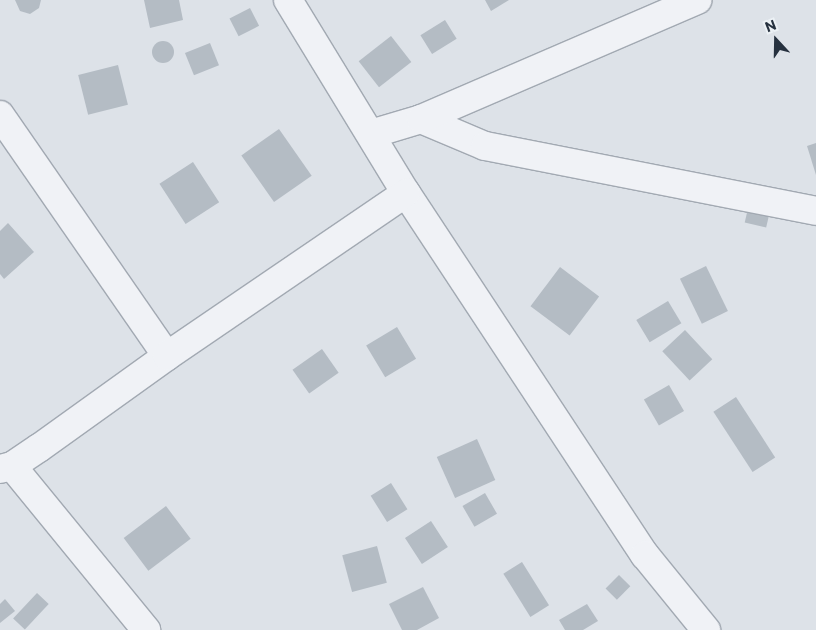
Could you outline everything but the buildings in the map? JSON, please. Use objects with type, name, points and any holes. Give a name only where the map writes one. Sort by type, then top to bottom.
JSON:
[{"type":"street","points":[[288,0],[406,193],[645,555],[706,630]]},
{"type":"street","points":[[371,134],[421,120],[697,0]]},
{"type":"street","points":[[0,115],[167,356]]},
{"type":"street","points":[[421,120],[485,146],[816,211]]},
{"type":"street","points":[[146,630],[6,468],[406,193]]}]
